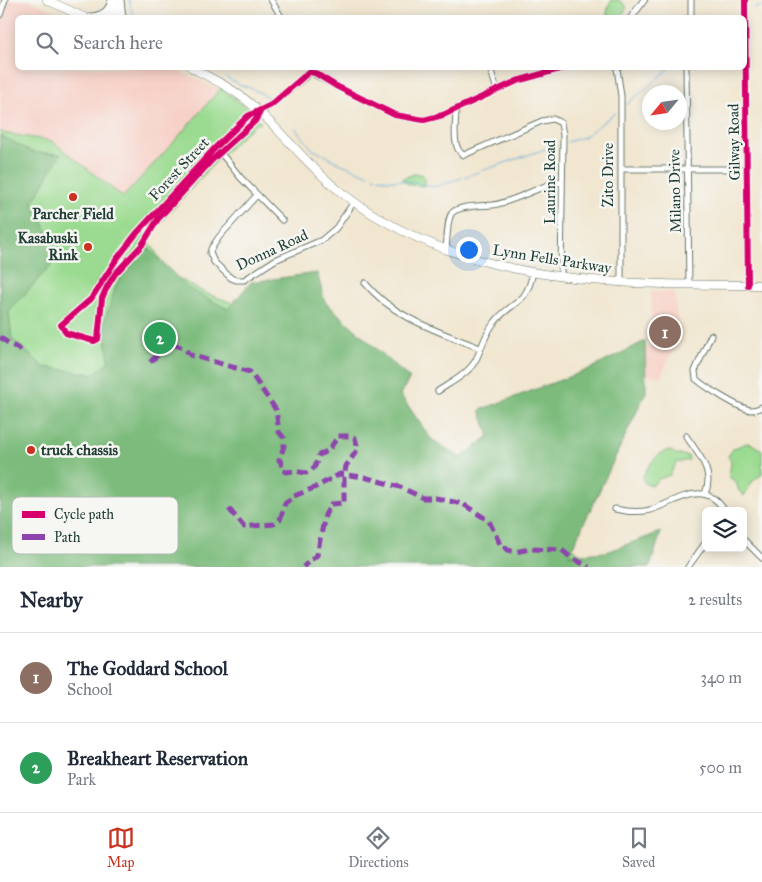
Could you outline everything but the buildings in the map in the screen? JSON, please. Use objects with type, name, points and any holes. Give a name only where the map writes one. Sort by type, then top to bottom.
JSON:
[{"type":"highway","points":[[102,15],[111,7],[113,0]]},
{"type":"highway","points":[[113,0],[114,15]]},
{"type":"highway","points":[[120,3],[125,15]]},
{"type":"main road","points":[[48,0],[83,15]]},
{"type":"main road","name":"Lynn Fells Parkway","points":[[196,70],[232,90],[260,112],[319,174],[354,202],[400,231],[446,250],[486,262],[561,277],[621,283],[689,285],[762,284]]},
{"type":"street","points":[[0,15],[5,0]]},
{"type":"street","points":[[271,0],[280,15]]},
{"type":"street","points":[[633,15],[644,0]]},
{"type":"street","points":[[691,0],[691,15]]},
{"type":"street","name":"Gilway Road","points":[[745,0],[745,15]]},
{"type":"street","name":"Forest Street","points":[[260,112],[254,121],[220,152],[158,219],[142,245],[115,274],[104,292],[99,315],[100,332],[98,339],[94,341],[66,333],[61,325],[90,299],[123,250],[141,228],[216,147],[248,116],[260,112],[271,105],[313,70],[336,86],[400,116],[428,119],[456,110],[527,78],[556,70]]},
{"type":"street","points":[[491,70],[497,90]]},
{"type":"street","name":"Zito Drive","points":[[617,70],[621,96],[621,283]]},
{"type":"street","name":"Milano Drive","points":[[686,70],[689,285]]},
{"type":"street","name":"Gilway Road","points":[[746,70],[748,285]]},
{"type":"street","name":"Laurine Road","points":[[456,110],[455,145],[458,151],[464,155],[542,121],[552,119],[559,121],[563,135],[561,277]]},
{"type":"street","points":[[220,152],[257,195],[282,220]]},
{"type":"street","points":[[621,169],[747,169]]},
{"type":"street","points":[[446,250],[449,217],[454,211],[462,208],[498,204],[548,185],[562,182]]},
{"type":"street","name":"Donna Road","points":[[257,195],[219,238],[210,253],[214,262],[236,280],[244,280],[275,260],[322,240],[336,228],[354,202]]},
{"type":"street","points":[[123,250],[130,257]]},
{"type":"street","points":[[438,391],[470,367],[494,323],[524,298],[534,272]]},
{"type":"street","points":[[365,284],[380,300],[397,313],[480,348]]},
{"type":"street","points":[[98,288],[104,292]]},
{"type":"street","points":[[711,336],[695,371],[696,379],[708,388],[745,408],[753,410],[762,407]]},
{"type":"street","points":[[686,436],[706,466],[708,482],[705,494]]},
{"type":"street","points":[[615,509],[629,513],[640,512],[655,508],[682,496],[705,494],[718,502],[722,507]]},
{"type":"street","points":[[747,543],[762,558]]},
{"type":"street","points":[[688,567],[702,548]]},
{"type":"shaded area","points":[[9,0],[29,0],[63,15],[15,15],[15,70],[176,70],[206,84],[221,88],[123,197],[52,141],[3,133],[0,130],[0,27]]},
{"type":"shaded area","points":[[651,292],[674,292],[676,306],[679,338],[660,377],[632,373],[635,347],[653,347]]},
{"type":"green space","points":[[612,0],[619,0],[627,7],[622,15],[606,15]]},
{"type":"green space","points":[[221,88],[245,106],[261,123],[255,124],[217,160],[164,218],[152,235],[149,241],[168,272],[203,292],[230,302],[268,332],[588,559],[0,567],[0,130],[3,133],[52,141],[123,197]]},
{"type":"green space","points":[[0,135],[32,152],[61,154],[33,202],[59,256],[9,312],[12,339],[44,367],[94,374],[109,361],[104,323],[117,283],[147,247],[189,289],[228,309],[251,282],[317,273],[325,302],[410,379],[400,394],[431,439],[461,458],[489,436],[480,410],[590,369],[645,341],[646,392],[569,555],[606,552],[661,532],[650,567],[0,567]]},
{"type":"green space","points":[[414,174],[422,174],[425,177],[425,186],[410,185],[403,181],[403,178]]},
{"type":"green space","points":[[747,443],[762,450],[762,474],[753,481],[744,496],[739,491],[736,482],[729,477],[731,464],[728,456],[734,448]]},
{"type":"green space","points":[[669,450],[676,454],[688,456],[689,460],[676,463],[670,475],[659,479],[653,485],[646,484],[642,479],[649,465],[660,454]]},
{"type":"waterway","points":[[129,0],[133,15]]},
{"type":"waterway","points":[[755,8],[762,6]]},
{"type":"waterway","points":[[626,105],[668,70]]},
{"type":"waterway","points":[[226,77],[259,92],[269,99]]},
{"type":"waterway","points":[[567,142],[584,137],[615,113]]},
{"type":"waterway","points":[[295,128],[313,150],[369,175]]},
{"type":"waterway","points":[[374,177],[411,181],[433,187],[557,145]]},
{"type":"marked path","points":[[0,337],[24,353]]},
{"type":"marked path","points":[[150,362],[171,343],[185,349],[190,355],[250,372],[276,410],[279,432],[284,438],[284,446],[279,460],[282,470],[286,472],[306,473],[311,471],[319,455],[329,450],[338,436],[351,436],[355,438],[358,449],[346,466],[344,503],[331,504],[325,515],[317,555],[303,567]]},
{"type":"marked path","points":[[229,509],[244,527],[274,524],[280,520],[285,503],[294,496],[340,474],[364,477],[400,487],[423,498],[436,498],[463,504],[489,521],[500,544],[508,550],[515,552],[530,549],[562,550],[570,557],[589,567]]},
{"type":"cycle path","points":[[745,0],[745,15]]},
{"type":"cycle path","points":[[260,112],[255,121],[212,160],[158,219],[142,245],[115,274],[102,298],[98,339],[94,341],[66,333],[61,325],[91,299],[116,260],[136,234],[214,149],[248,116],[271,105],[309,72],[315,73],[336,86],[395,115],[424,120],[443,115],[517,81],[556,70]]},
{"type":"cycle path","points":[[746,70],[748,285]]},
{"type":"place","name":"Parcher Field","points":[[73,197]]},
{"type":"place","name":"Kasabuski Rink","points":[[88,247]]},
{"type":"place","name":"The Goddard School","points":[[665,332]]},
{"type":"place","name":"Breakheart Reservation","points":[[160,338]]},
{"type":"place","name":"truck chassis","points":[[31,450]]}]
